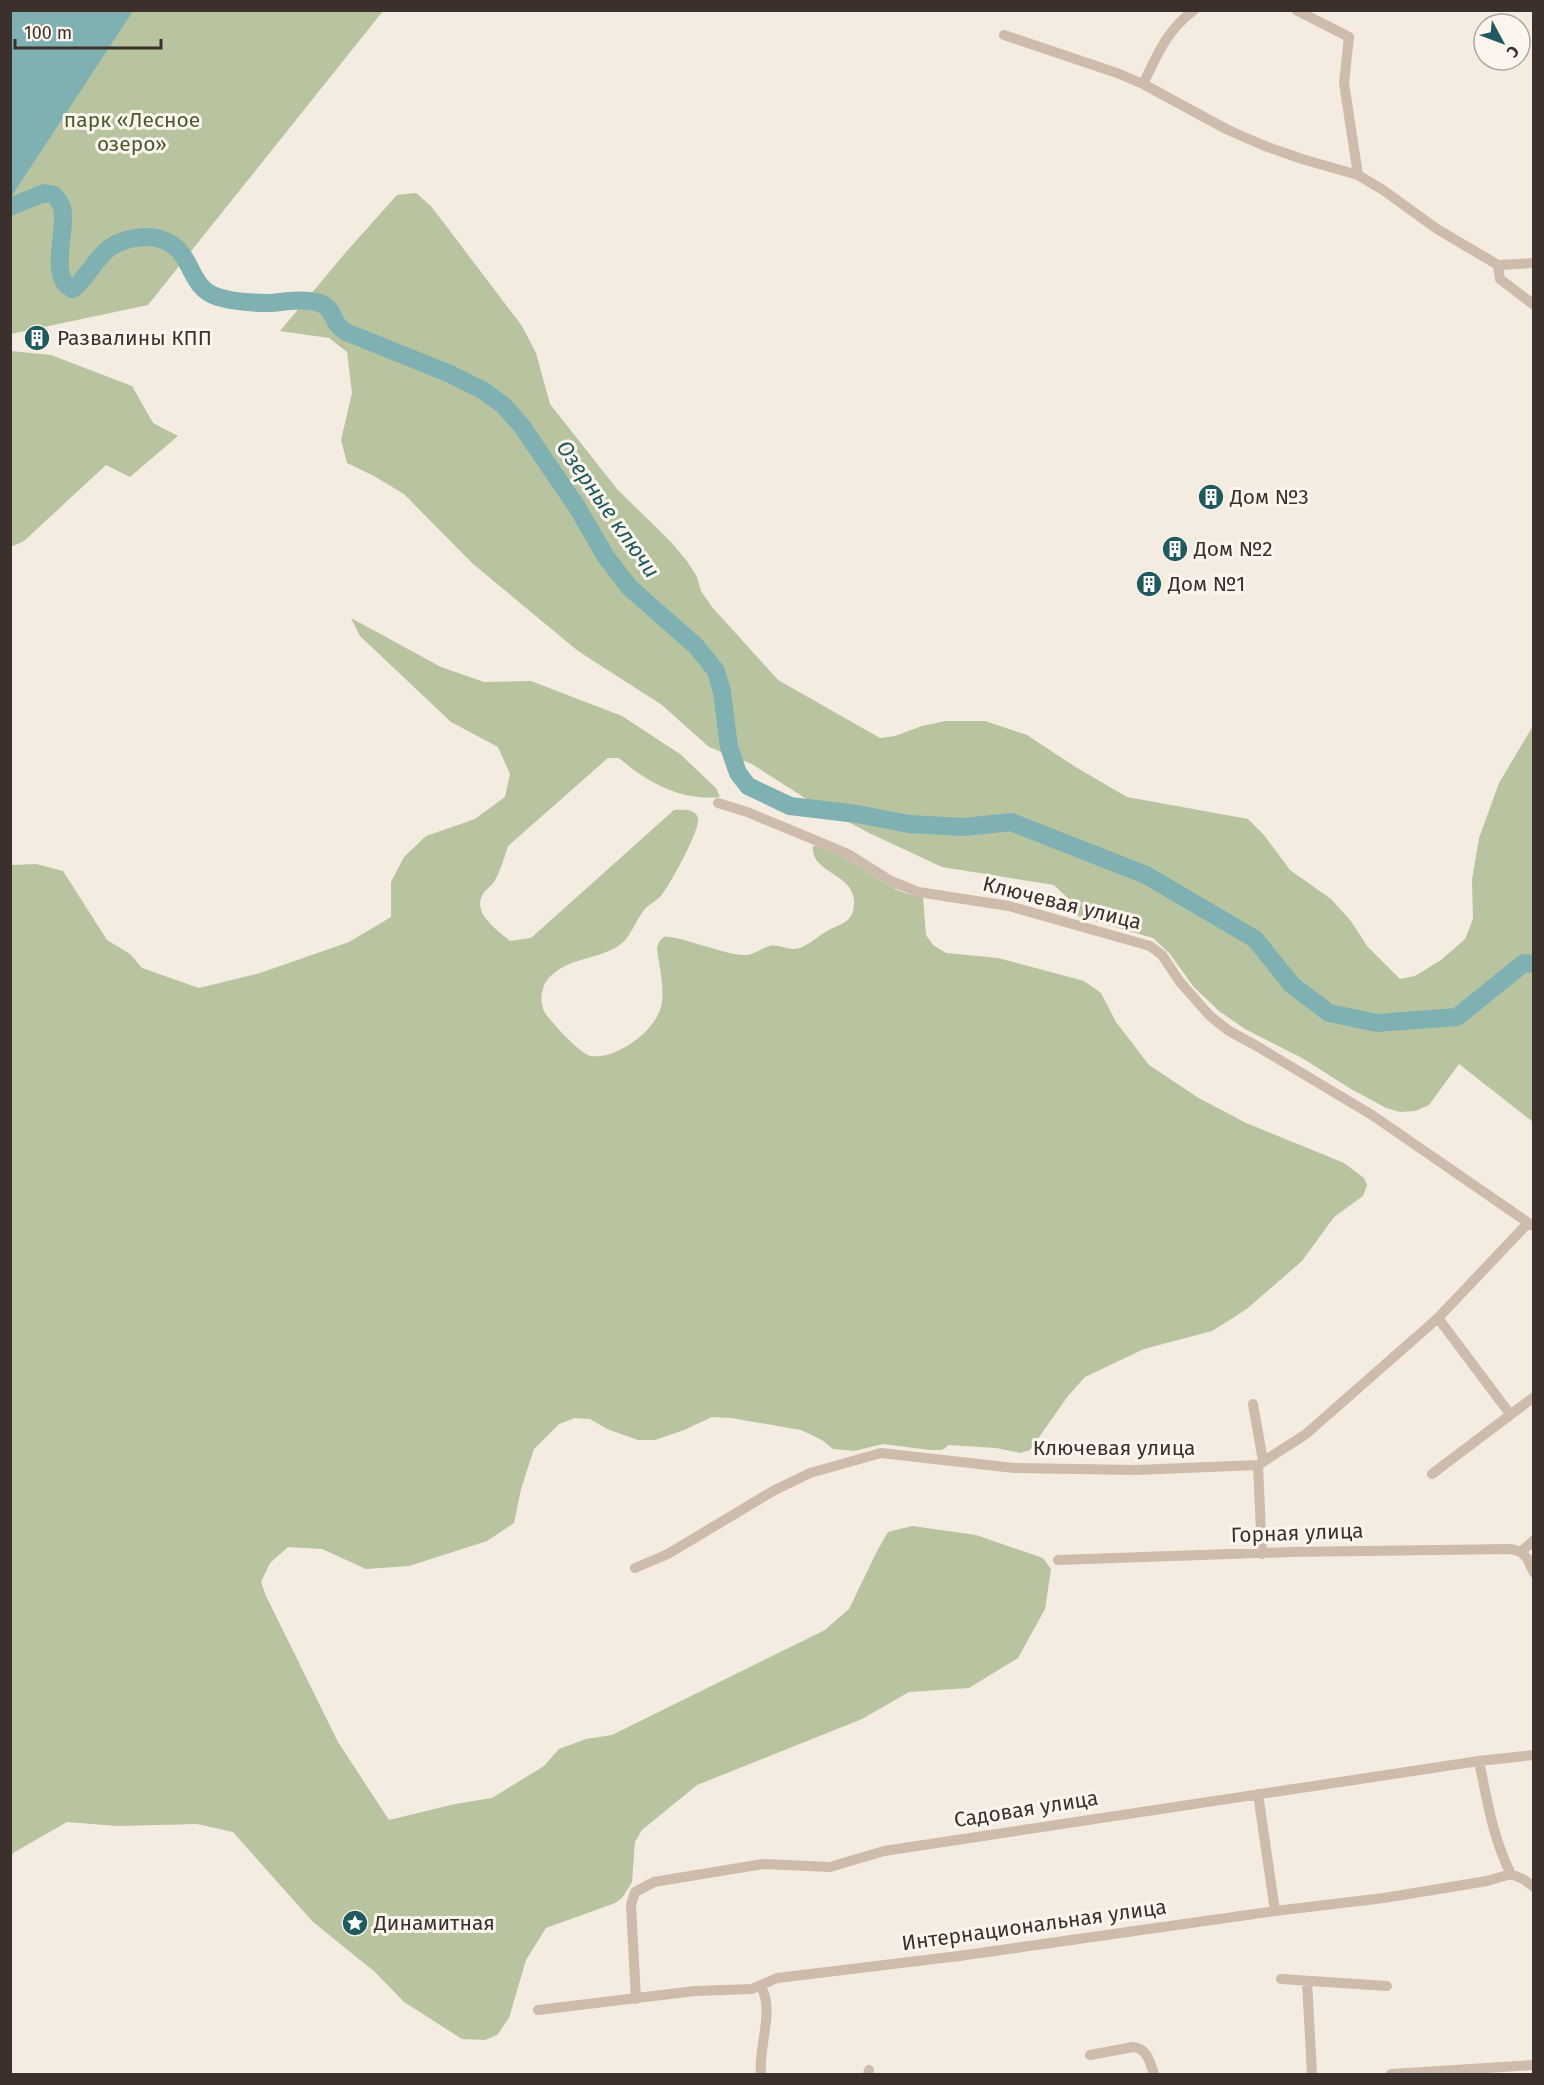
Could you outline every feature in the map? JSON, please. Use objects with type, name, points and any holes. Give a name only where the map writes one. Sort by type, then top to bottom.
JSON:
[{"type":"street","points":[[1143,84],[1164,40],[1173,28],[1194,10]]},
{"type":"street","points":[[1296,10],[1349,37],[1344,82],[1358,175]]},
{"type":"street","points":[[1004,35],[1093,64],[1143,84],[1207,119],[1265,146],[1358,175],[1437,229],[1498,265],[1533,263]]},
{"type":"street","points":[[1498,265],[1500,279],[1533,305]]},
{"type":"street","name":"Ключевая улица","points":[[635,1568],[668,1554],[774,1491],[810,1473],[881,1453],[1014,1468],[1136,1470],[1260,1463],[1306,1434],[1438,1318],[1531,1225],[1372,1115],[1229,1031],[1210,1016],[1180,982],[1162,955],[1150,946],[1009,906],[918,892],[891,881],[848,854],[747,812],[718,803]]},
{"type":"street","points":[[1438,1318],[1510,1414]]},
{"type":"street","points":[[1432,1474],[1533,1397]]},
{"type":"street","points":[[1253,1404],[1260,1463],[1262,1554]]},
{"type":"street","points":[[1533,1540],[1521,1552],[1527,1558],[1533,1573]]},
{"type":"street","name":"Горная улица","points":[[1058,1560],[1469,1549],[1521,1552]]},
{"type":"street","name":"Садовая улица","points":[[636,1999],[631,1900],[636,1892],[654,1882],[764,1864],[830,1867],[884,1851],[1479,1761],[1533,1755]]},
{"type":"street","points":[[1479,1761],[1493,1830],[1501,1854],[1511,1874],[1523,1879],[1533,1887]]},
{"type":"street","points":[[1258,1794],[1275,1911]]},
{"type":"street","name":"Интернациональная улица","points":[[537,2010],[695,1991],[752,1989],[777,1978],[1438,1890],[1511,1874]]},
{"type":"street","points":[[1281,1979],[1387,1986]]},
{"type":"street","points":[[1307,1981],[1312,2074]]},
{"type":"street","points":[[761,1987],[767,2001],[760,2055],[761,2074]]},
{"type":"street","points":[[1090,2055],[1139,2047],[1144,2052],[1154,2074]]},
{"type":"street","points":[[1391,2074],[1533,2065]]},
{"type":"green space","name":"парк «Лесное озеро»","points":[[11,11],[383,11],[148,305],[11,334]]},
{"type":"green space","points":[[416,193],[431,206],[522,326],[536,353],[550,404],[617,489],[687,561],[697,577],[701,591],[712,607],[778,680],[880,738],[895,736],[922,726],[946,721],[985,721],[1027,735],[1127,797],[1248,819],[1264,835],[1290,870],[1331,899],[1351,921],[1367,946],[1400,979],[1415,976],[1441,960],[1465,939],[1473,919],[1472,880],[1479,838],[1499,783],[1533,726],[1533,1122],[1459,1064],[1429,1105],[1415,1111],[1400,1112],[1386,1108],[1302,1058],[1245,1029],[1219,1011],[1193,986],[1170,954],[1153,938],[1067,913],[1072,902],[1054,885],[942,867],[869,833],[811,802],[752,764],[709,747],[662,705],[578,651],[472,563],[404,494],[347,463],[341,440],[352,393],[347,352],[329,338],[280,331],[397,195]]},
{"type":"green space","points":[[11,351],[51,355],[132,386],[153,423],[178,436],[130,477],[106,465],[24,541],[11,547]]},
{"type":"green space","points":[[351,618],[441,667],[484,682],[531,681],[622,716],[680,754],[716,788],[720,797],[679,793],[653,782],[619,758],[608,758],[508,846],[493,884],[483,894],[481,909],[493,927],[510,941],[531,938],[674,810],[688,810],[698,818],[695,833],[671,881],[661,896],[644,910],[625,941],[603,953],[565,966],[548,979],[544,986],[541,1000],[545,1013],[566,1038],[586,1054],[601,1056],[624,1048],[635,1041],[653,1022],[662,1002],[662,982],[657,948],[664,937],[745,955],[773,946],[790,949],[807,945],[846,921],[853,911],[854,898],[844,881],[819,863],[814,856],[813,846],[822,847],[833,851],[895,889],[923,897],[926,935],[933,945],[946,953],[998,958],[1084,981],[1101,993],[1116,1022],[1149,1065],[1197,1097],[1246,1123],[1344,1163],[1364,1178],[1367,1185],[1363,1196],[1334,1217],[1302,1261],[1248,1308],[1212,1331],[1144,1349],[1085,1377],[1068,1396],[1030,1450],[1020,1453],[996,1448],[949,1445],[942,1450],[930,1450],[883,1444],[854,1451],[833,1449],[822,1440],[801,1430],[712,1417],[655,1440],[638,1440],[607,1429],[590,1419],[575,1418],[559,1424],[534,1449],[521,1489],[514,1523],[487,1541],[409,1566],[366,1569],[322,1549],[288,1547],[270,1563],[261,1582],[266,1596],[338,1742],[389,1820],[455,1804],[492,1798],[544,1766],[559,1749],[586,1739],[612,1735],[825,1630],[849,1609],[888,1532],[912,1526],[976,1535],[1043,1558],[1051,1569],[1045,1609],[1018,1658],[969,1688],[909,1692],[862,1719],[697,1785],[642,1830],[635,1842],[632,1882],[622,1898],[615,1903],[546,1928],[526,1960],[509,2018],[497,2035],[485,2040],[462,2039],[404,2002],[375,1972],[313,1922],[233,1832],[197,1824],[117,1826],[67,1822],[13,1853],[11,1859],[11,865],[36,864],[63,871],[107,940],[130,954],[142,968],[199,988],[260,973],[349,942],[391,917],[391,882],[404,857],[426,836],[475,819],[505,797],[510,774],[498,747],[451,722],[360,636]]},
{"type":"water","points":[[10,11],[133,11],[11,197]]},
{"type":"waterway","name":"Озерные ключи","points":[[10,207],[44,193],[54,195],[62,207],[63,216],[61,275],[65,284],[73,289],[105,252],[118,243],[145,237],[164,240],[183,255],[199,284],[207,292],[218,297],[244,302],[304,301],[324,305],[330,310],[341,329],[346,332],[448,373],[484,391],[503,405],[521,425],[577,507],[606,557],[630,588],[696,646],[716,671],[722,692],[729,747],[738,773],[748,786],[790,806],[857,814],[909,824],[964,827],[1011,822],[1146,875],[1255,939],[1292,985],[1329,1013],[1377,1023],[1457,1017],[1524,963],[1534,964]]},
{"type":"place","name":"Развалины КПП","points":[[37,338]]},
{"type":"place","name":"Дом №3","points":[[1211,497]]},
{"type":"place","name":"Дом №2","points":[[1175,549]]},
{"type":"place","name":"Дом №1","points":[[1149,584]]},
{"type":"place","name":"Динамитная","points":[[355,1923]]}]
